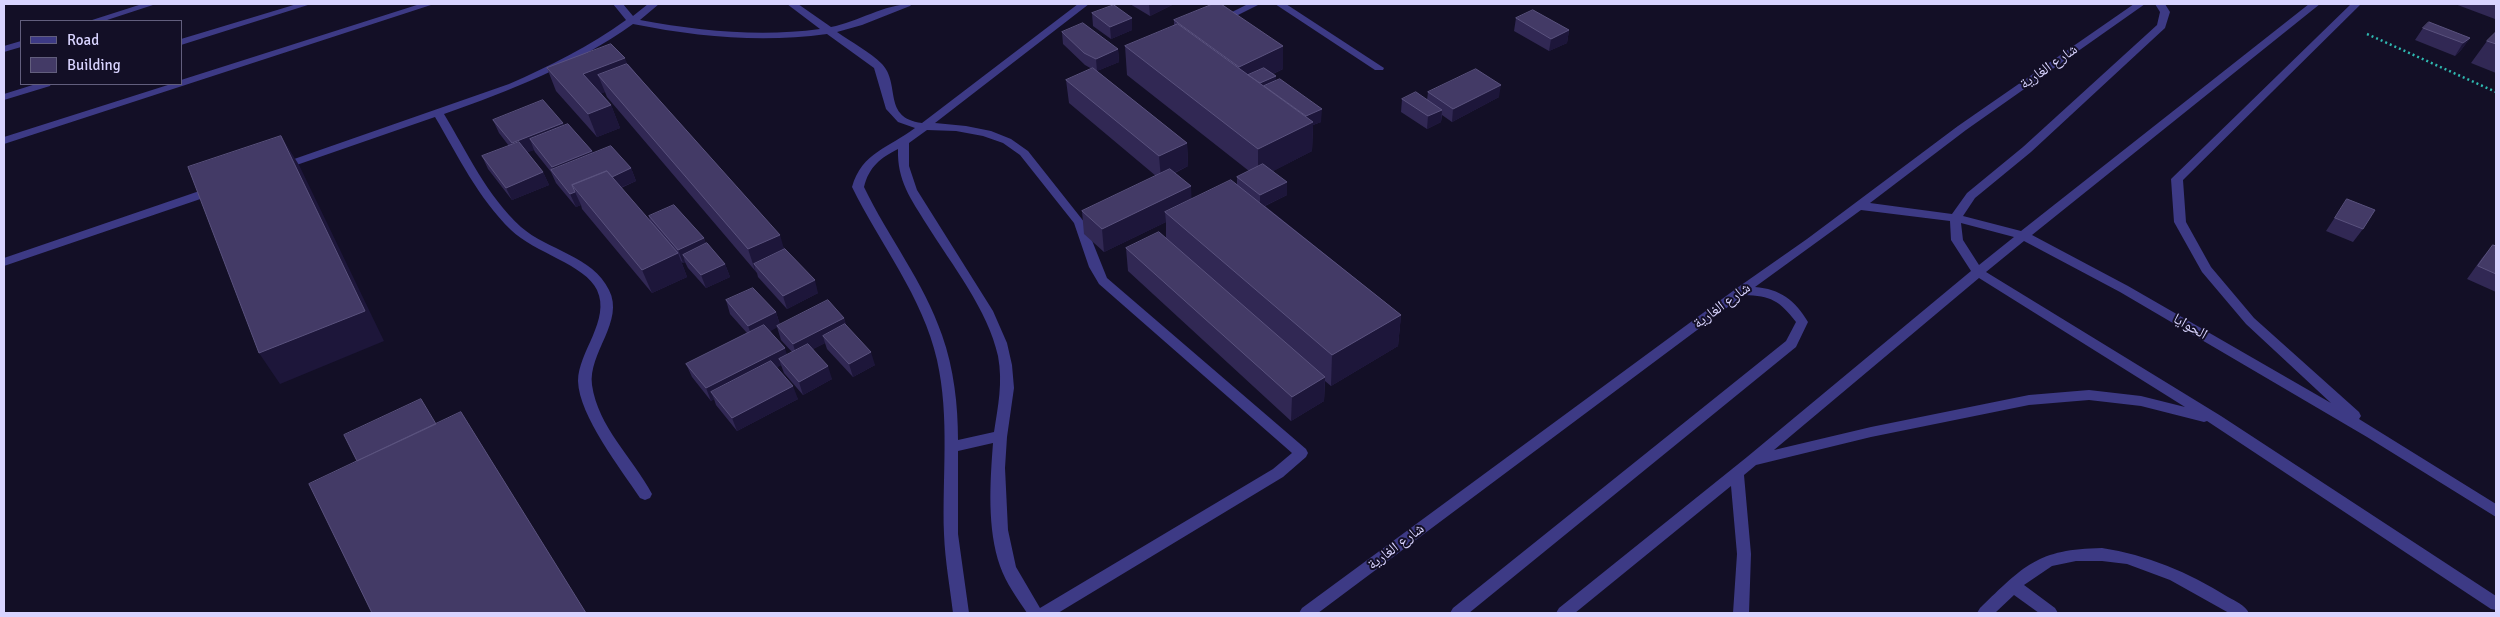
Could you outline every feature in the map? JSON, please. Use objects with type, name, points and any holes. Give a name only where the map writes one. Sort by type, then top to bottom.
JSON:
[{"type":"street","points":[[97,20],[151,4]]},
{"type":"street","points":[[182,42],[306,4]]},
{"type":"street","points":[[182,84],[429,4]]},
{"type":"street","points":[[618,4],[632,22],[683,32],[775,37],[830,31],[907,4]]},
{"type":"street","points":[[268,171],[477,100],[547,71],[607,38],[632,22],[654,4]]},
{"type":"street","points":[[792,4],[878,66],[885,77],[888,104],[895,114],[906,123],[924,128],[943,127],[981,132],[997,137],[1023,153],[1076,216],[1083,230],[1090,257],[1103,281],[1301,453],[1293,462],[1271,477],[1045,613]]},
{"type":"street","points":[[961,613],[951,536],[951,406],[946,369],[936,334],[922,303],[858,187],[860,174],[870,161],[885,150],[904,142],[924,128],[1084,4]]},
{"type":"street","points":[[1214,24],[1255,4]]},
{"type":"street","points":[[1280,4],[1379,68]]},
{"type":"street","name":"شارع الغارية","points":[[1307,613],[1741,291],[1860,206],[1962,128],[2140,4]]},
{"type":"street","points":[[2160,4],[2165,12],[2162,26],[2007,168],[1967,200],[1956,218],[1956,235],[1963,254],[1978,272],[2216,420],[2496,604]]},
{"type":"street","points":[[1564,613],[1738,473],[1978,272],[2315,4]]},
{"type":"street","points":[[2356,4],[2178,178],[2180,222],[2206,269],[2250,321],[2372,433]]},
{"type":"street","points":[[4,49],[20,44]]},
{"type":"street","points":[[4,97],[43,85]]},
{"type":"street","points":[[4,141],[178,85]]},
{"type":"street","points":[[438,113],[499,212],[512,227],[549,253],[592,275],[605,292],[607,312],[588,358],[586,389],[593,411],[645,494]]},
{"type":"street","points":[[904,142],[903,166],[911,190],[987,311],[998,332],[1005,354],[1007,376],[1000,436],[1000,516],[1006,560],[1019,588],[1035,613]]},
{"type":"street","points":[[4,262],[221,188]]},
{"type":"street","name":"الحوايا","points":[[1860,206],[1956,218],[2024,236],[2124,289],[2372,433],[2496,511]]},
{"type":"street","points":[[1458,613],[1791,344],[1802,322],[1788,302],[1770,292],[1741,291]]},
{"type":"street","points":[[1752,461],[1871,432],[2029,400],[2089,395],[2141,401],[2216,420]]},
{"type":"street","points":[[952,447],[1000,436]]},
{"type":"street","points":[[1738,473],[1744,554],[1741,613]]},
{"type":"street","points":[[1985,613],[2030,571],[2050,560],[2077,555],[2106,556],[2137,561],[2170,572],[2202,587],[2241,613]]},
{"type":"street","points":[[2013,586],[2050,613]]},
{"type":"path","points":[[2339,22],[2496,92]]},
{"type":"building","points":[[1213,4],[1221,4],[1283,46],[1239,67],[1174,20]]},
{"type":"building","points":[[1114,5],[1132,18],[1110,27],[1092,13]]},
{"type":"building","points":[[1533,10],[1569,30],[1551,39],[1516,18]]},
{"type":"building","points":[[2429,22],[2470,38],[2463,43],[2423,28]]},
{"type":"building","points":[[1083,23],[1118,49],[1096,59],[1084,53],[1062,32]]},
{"type":"building","points":[[1178,24],[1313,122],[1258,149],[1125,46]]},
{"type":"building","points":[[2496,32],[2496,44],[2487,41]]},
{"type":"building","points":[[611,44],[625,58],[583,74],[611,105],[588,114],[547,68]]},
{"type":"building","points":[[627,64],[780,235],[748,249],[598,75]]},
{"type":"building","points":[[1093,68],[1187,143],[1159,156],[1066,80]]},
{"type":"building","points":[[1264,68],[1276,76],[1260,83],[1248,75]]},
{"type":"building","points":[[1476,69],[1501,85],[1453,109],[1428,92]]},
{"type":"building","points":[[1280,79],[1322,109],[1306,116],[1264,86]]},
{"type":"building","points":[[1416,92],[1442,110],[1428,116],[1402,99]]},
{"type":"building","points":[[543,100],[563,123],[512,143],[493,120]]},
{"type":"building","points":[[568,124],[592,151],[552,167],[530,139]]},
{"type":"building","points":[[281,136],[365,311],[259,353],[188,167]]},
{"type":"building","points":[[519,142],[543,172],[506,188],[482,156]]},
{"type":"building","points":[[611,146],[631,168],[612,177],[607,171],[572,185],[575,192],[570,194],[551,170]]},
{"type":"building","points":[[1263,164],[1287,182],[1260,195],[1237,177]]},
{"type":"building","points":[[1170,169],[1191,186],[1102,229],[1082,211]]},
{"type":"building","points":[[607,171],[678,253],[642,270],[572,185]]},
{"type":"building","points":[[1231,180],[1401,315],[1332,355],[1165,212]]},
{"type":"building","points":[[2347,199],[2375,210],[2363,229],[2335,218]]},
{"type":"building","points":[[674,205],[704,238],[678,250],[649,216]]},
{"type":"building","points":[[1159,232],[1325,377],[1292,397],[1126,248]]},
{"type":"building","points":[[707,243],[725,264],[701,275],[683,255]]},
{"type":"building","points":[[2493,245],[2496,246],[2496,274],[2478,266]]},
{"type":"building","points":[[785,249],[815,280],[783,296],[754,264]]},
{"type":"building","points":[[753,288],[776,312],[748,326],[726,300]]},
{"type":"building","points":[[828,300],[844,318],[793,344],[777,326]]},
{"type":"building","points":[[845,324],[871,352],[849,364],[823,336]]},
{"type":"building","points":[[764,325],[785,348],[706,388],[686,364]]},
{"type":"building","points":[[808,344],[828,366],[799,382],[779,359]]},
{"type":"building","points":[[771,361],[793,386],[732,418],[711,392]]},
{"type":"building","points":[[421,399],[436,424],[357,461],[344,435]]},
{"type":"building","points":[[461,412],[586,613],[372,613],[309,484]]}]
